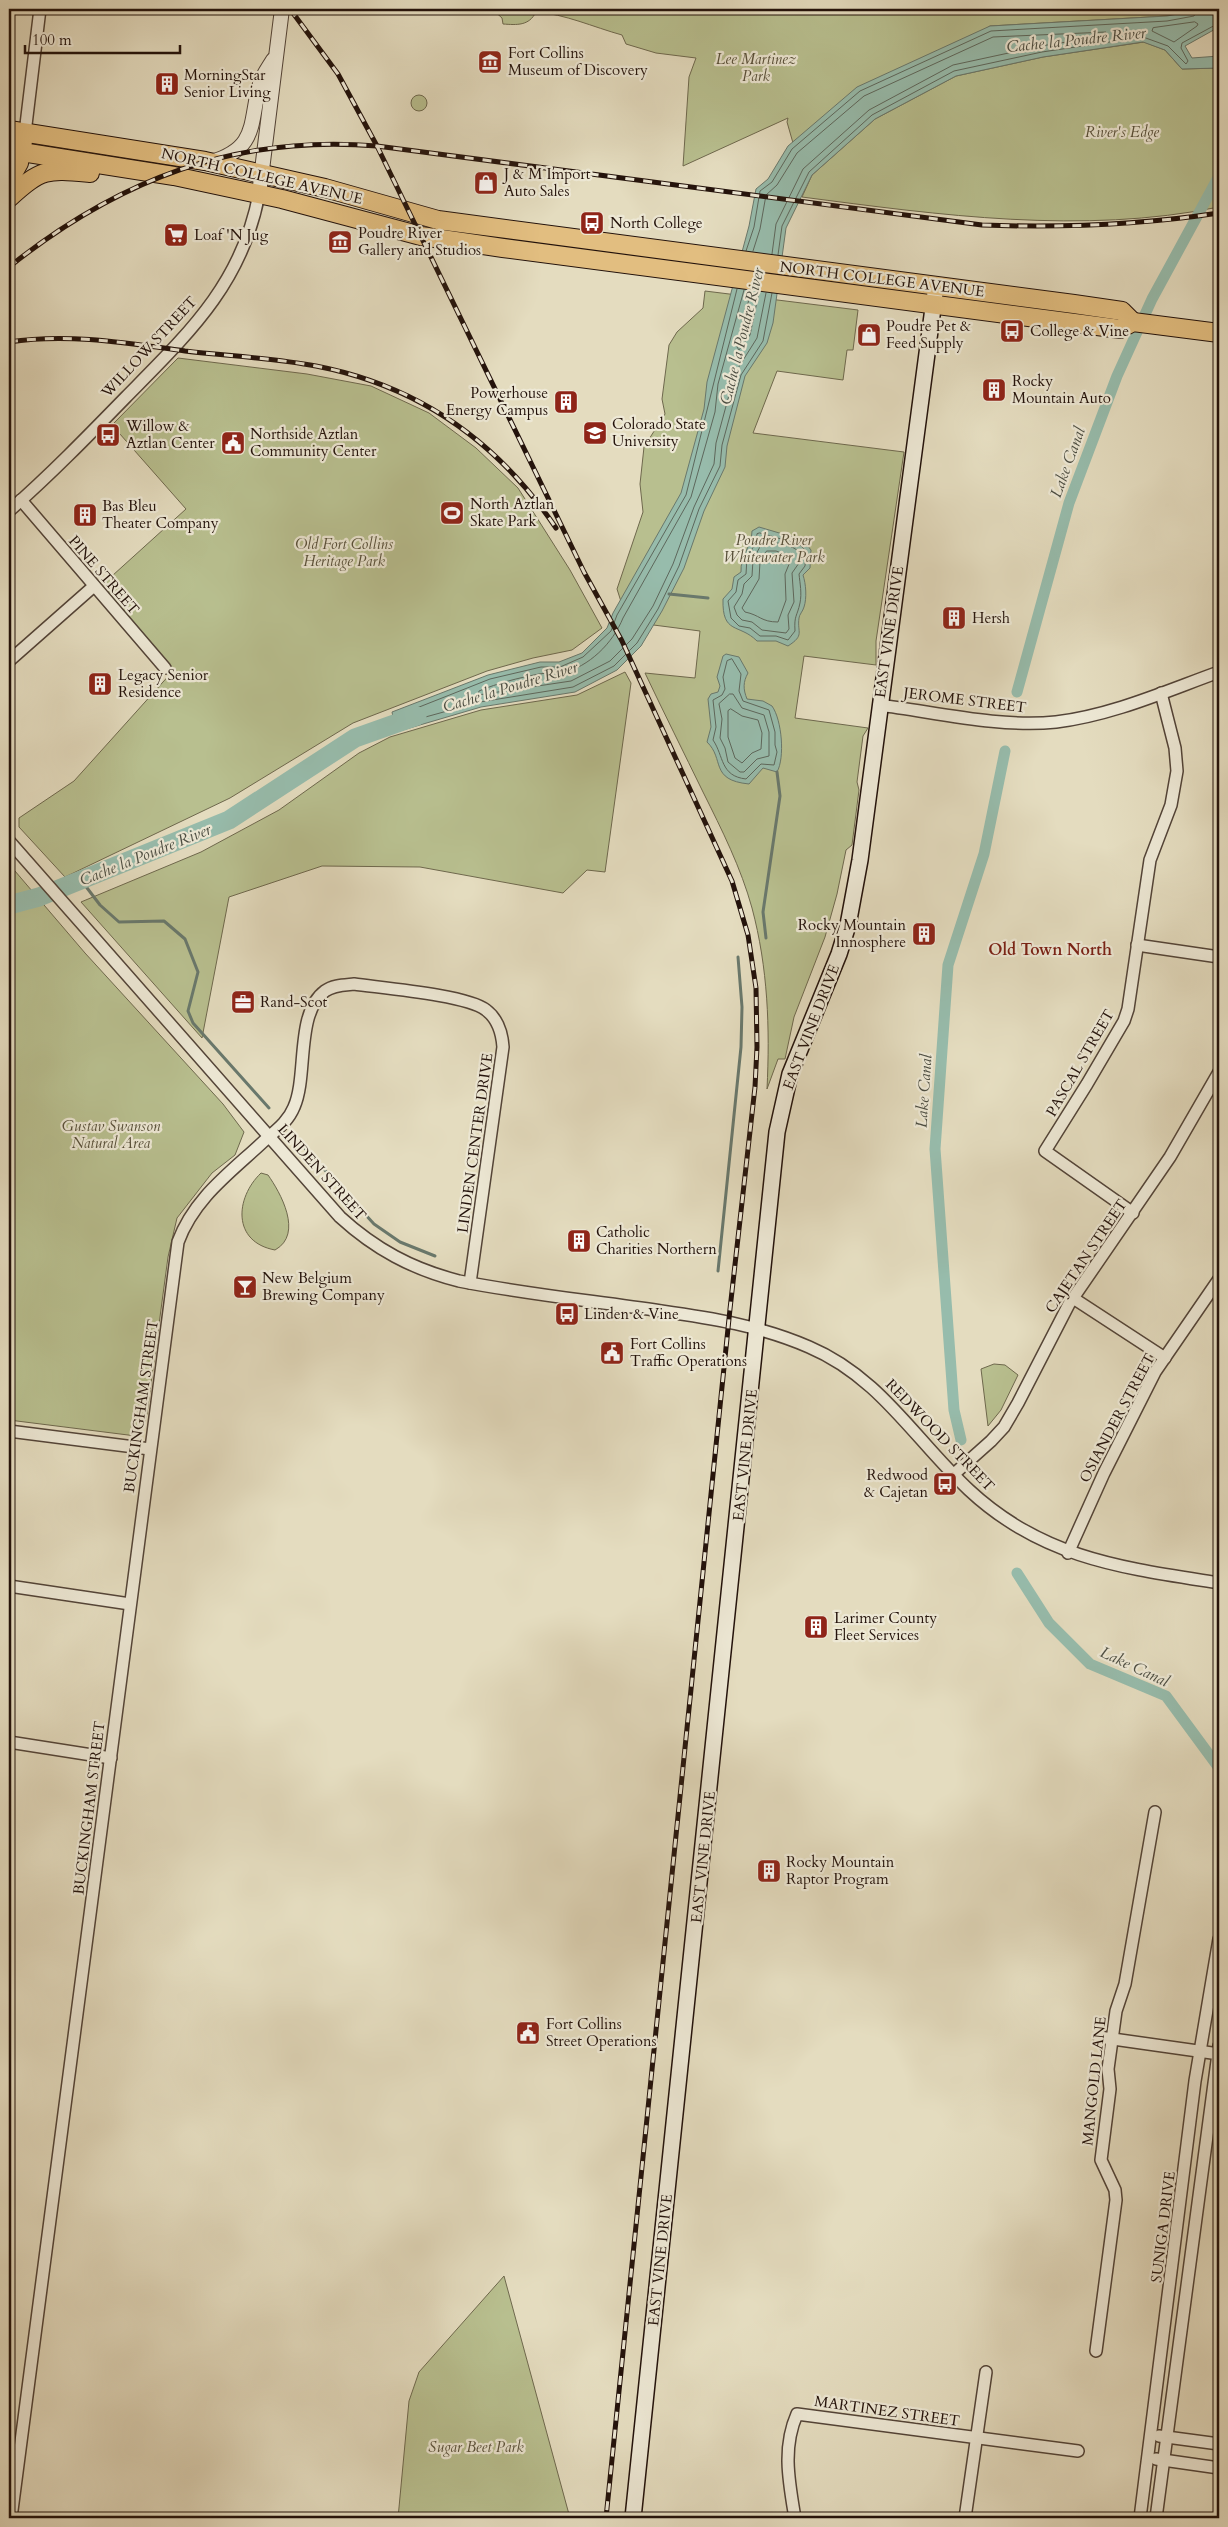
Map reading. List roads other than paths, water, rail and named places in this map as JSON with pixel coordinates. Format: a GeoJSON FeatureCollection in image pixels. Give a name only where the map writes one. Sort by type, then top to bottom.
{"type":"FeatureCollection","features":[{"type":"Feature","properties":{"kind":"highway"},"geometry":{"type":"LineString","coordinates":[[9,182],[17,170],[15,151],[17,131]]}},
{"type":"Feature","properties":{"kind":"highway","name":"NORTH COLLEGE AVENUE"},"geometry":{"type":"LineString","coordinates":[[17,131],[141,149],[212,162],[325,188],[438,220],[1122,311],[1133,322]]}},
{"type":"Feature","properties":{"kind":"highway","name":"NORTH COLLEGE AVENUE"},"geometry":{"type":"LineString","coordinates":[[15,151],[130,168],[259,194],[421,236],[1120,329],[1133,322],[1219,333]]}},
{"type":"Feature","properties":{"kind":"highway"},"geometry":{"type":"LineString","coordinates":[[9,198],[26,181],[46,171],[59,170],[96,174],[130,168]]}},
{"type":"Feature","properties":{"kind":"main road","name":"EAST VINE DRIVE"},"geometry":{"type":"LineString","coordinates":[[632,2518],[778,1132],[783,1098],[799,1050],[839,954],[848,925],[860,860],[936,285]]}},
{"type":"Feature","properties":{"kind":"street"},"geometry":{"type":"LineString","coordinates":[[17,131],[40,9]]}},
{"type":"Feature","properties":{"kind":"street","name":"WILLOW STREET"},"geometry":{"type":"LineString","coordinates":[[9,511],[104,421],[173,349],[226,283],[245,247],[259,194],[282,9]]}},
{"type":"Feature","properties":{"kind":"street"},"geometry":{"type":"LineString","coordinates":[[212,162],[233,154],[249,137],[253,125],[260,83],[277,52]]}},
{"type":"Feature","properties":{"kind":"street","name":"PINE STREET"},"geometry":{"type":"LineString","coordinates":[[21,500],[165,668]]}},
{"type":"Feature","properties":{"kind":"street"},"geometry":{"type":"LineString","coordinates":[[9,661],[94,586]]}},
{"type":"Feature","properties":{"kind":"street","name":"JEROME STREET"},"geometry":{"type":"LineString","coordinates":[[879,705],[1000,721],[1055,722],[1106,713],[1219,672]]}},
{"type":"Feature","properties":{"kind":"street","name":"PASCAL STREET"},"geometry":{"type":"LineString","coordinates":[[1132,1213],[1045,1151],[1124,1021],[1128,1008],[1150,860],[1170,805],[1177,771],[1162,693]]}},
{"type":"Feature","properties":{"kind":"street","name":"LINDEN STREET"},"geometry":{"type":"LineString","coordinates":[[9,841],[340,1217],[372,1244],[419,1270],[470,1283],[730,1321],[758,1329]]}},
{"type":"Feature","properties":{"kind":"street"},"geometry":{"type":"LineString","coordinates":[[1137,946],[1219,956]]}},
{"type":"Feature","properties":{"kind":"street","name":"LINDEN CENTER DRIVE"},"geometry":{"type":"LineString","coordinates":[[269,1136],[285,1122],[294,1109],[310,1012],[325,991],[336,986],[354,984],[467,1000],[488,1011],[498,1025],[504,1047],[470,1283]]}},
{"type":"Feature","properties":{"kind":"street","name":"CAJETAN STREET"},"geometry":{"type":"LineString","coordinates":[[954,1474],[991,1442],[1004,1427],[1073,1298],[1170,1157],[1219,1072]]}},
{"type":"Feature","properties":{"kind":"street","name":"BUCKINGHAM STREET"},"geometry":{"type":"LineString","coordinates":[[11,2518],[175,1258],[184,1226],[200,1200],[269,1136]]}},
{"type":"Feature","properties":{"kind":"street","name":"OSIANDER STREET"},"geometry":{"type":"LineString","coordinates":[[1068,1552],[1104,1473],[1155,1372],[1219,1279]]}},
{"type":"Feature","properties":{"kind":"street"},"geometry":{"type":"LineString","coordinates":[[1073,1298],[1165,1358]]}},
{"type":"Feature","properties":{"kind":"street","name":"REDWOOD STREET"},"geometry":{"type":"LineString","coordinates":[[758,1329],[810,1347],[851,1370],[902,1416],[969,1490],[1010,1523],[1037,1539],[1068,1552],[1110,1564],[1219,1583]]}},
{"type":"Feature","properties":{"kind":"street"},"geometry":{"type":"LineString","coordinates":[[9,1431],[150,1449]]}},
{"type":"Feature","properties":{"kind":"street"},"geometry":{"type":"LineString","coordinates":[[9,1586],[130,1604]]}},
{"type":"Feature","properties":{"kind":"street"},"geometry":{"type":"LineString","coordinates":[[9,1742],[111,1758]]}},
{"type":"Feature","properties":{"kind":"street","name":"MANGOLD LANE"},"geometry":{"type":"LineString","coordinates":[[1096,2351],[1116,2200],[1115,2190],[1101,2160],[1110,2090],[1108,2069],[1116,2011],[1125,1984],[1155,1812]]}},
{"type":"Feature","properties":{"kind":"street","name":"SUNIGA DRIVE"},"geometry":{"type":"LineString","coordinates":[[1140,2518],[1200,2052],[1219,1940]]}},
{"type":"Feature","properties":{"kind":"street"},"geometry":{"type":"LineString","coordinates":[[1099,2037],[1200,2052],[1219,2052]]}},
{"type":"Feature","properties":{"kind":"street","name":"SUNIGA DRIVE"},"geometry":{"type":"LineString","coordinates":[[1156,2518],[1219,2052]]}},
{"type":"Feature","properties":{"kind":"street"},"geometry":{"type":"LineString","coordinates":[[965,2518],[986,2372]]}},
{"type":"Feature","properties":{"kind":"street","name":"MARTINEZ STREET"},"geometry":{"type":"LineString","coordinates":[[795,2518],[787,2455],[790,2430],[797,2414],[1078,2451]]}},
{"type":"Feature","properties":{"kind":"street"},"geometry":{"type":"LineString","coordinates":[[1152,2435],[1219,2444]]}},
{"type":"Feature","properties":{"kind":"street"},"geometry":{"type":"LineString","coordinates":[[1149,2458],[1219,2468]]}},
{"type":"Feature","properties":{"kind":"water"},"geometry":{"type":"Polygon","coordinates":[[[1204,9],[1219,9],[1219,27],[1185,46],[1192,58],[1219,56],[1219,68],[1182,69],[1165,50],[1143,42],[1043,57],[956,76],[875,119],[812,175],[786,228],[773,323],[767,343],[745,376],[727,446],[725,467],[704,511],[684,568],[641,646],[617,670],[575,692],[481,707],[396,732],[392,712],[488,675],[540,662],[559,662],[582,653],[607,628],[613,613],[681,493],[704,409],[707,382],[749,226],[756,189],[768,179],[788,146],[857,87],[990,26],[1167,16],[1204,9]]]}},
{"type":"Feature","properties":{"kind":"water"},"geometry":{"type":"Polygon","coordinates":[[[759,527],[803,540],[811,550],[810,568],[803,575],[806,599],[799,617],[799,634],[797,639],[788,646],[776,641],[757,641],[733,627],[725,618],[723,610],[723,599],[732,589],[734,577],[741,572],[742,561],[752,531],[759,527]]]}},
{"type":"Feature","properties":{"kind":"water"},"geometry":{"type":"Polygon","coordinates":[[[726,654],[739,657],[748,673],[744,686],[747,699],[763,701],[772,706],[780,729],[782,749],[777,772],[763,768],[749,784],[736,782],[723,773],[716,755],[707,742],[711,727],[708,699],[711,694],[718,692],[720,686],[717,677],[723,656],[726,654]]]}},
{"type":"Feature","properties":{"kind":"waterway","name":"Lake Canal"},"geometry":{"type":"LineString","coordinates":[[1017,692],[1069,503],[1117,376],[1152,299],[1219,176]]}},
{"type":"Feature","properties":{"kind":"waterway"},"geometry":{"type":"LineString","coordinates":[[669,594],[708,598]]}},
{"type":"Feature","properties":{"kind":"waterway","name":"Cache la Poudre River"},"geometry":{"type":"LineString","coordinates":[[9,905],[39,897],[229,820],[355,738],[417,716]]}},
{"type":"Feature","properties":{"kind":"waterway","name":"Lake Canal"},"geometry":{"type":"LineString","coordinates":[[961,1440],[954,1410],[935,1149],[948,965],[984,854],[1005,751]]}},
{"type":"Feature","properties":{"kind":"waterway"},"geometry":{"type":"LineString","coordinates":[[766,938],[763,912],[780,796],[777,772]]}},
{"type":"Feature","properties":{"kind":"waterway"},"geometry":{"type":"LineString","coordinates":[[81,880],[100,905],[119,922],[164,921],[185,939],[198,972],[188,1011],[193,1023],[269,1108]]}},
{"type":"Feature","properties":{"kind":"waterway"},"geometry":{"type":"LineString","coordinates":[[718,1271],[741,1047],[742,1007],[738,957]]}},
{"type":"Feature","properties":{"kind":"waterway"},"geometry":{"type":"LineString","coordinates":[[292,1134],[374,1224],[400,1242],[435,1256]]}},
{"type":"Feature","properties":{"kind":"waterway","name":"Lake Canal"},"geometry":{"type":"LineString","coordinates":[[1017,1573],[1049,1623],[1090,1664],[1166,1696],[1219,1768]]}},
{"type":"Feature","properties":{"kind":"railway"},"geometry":{"type":"LineString","coordinates":[[290,9],[338,74],[377,146],[584,572],[622,641],[732,881],[748,935],[756,988],[757,1047],[755,1087],[730,1309],[606,2518]]}},
{"type":"Feature","properties":{"kind":"railway"},"geometry":{"type":"LineString","coordinates":[[9,267],[50,236],[93,210],[136,187],[181,169],[227,156],[275,148],[325,144],[377,146],[982,225],[1101,225],[1219,213]]}},
{"type":"Feature","properties":{"kind":"railway"},"geometry":{"type":"LineString","coordinates":[[9,342],[53,338],[97,340],[284,361],[354,375],[422,403],[453,422],[482,444],[509,469],[556,528]]}},
{"type":"Feature","properties":{"kind":"place","name":"Fort Collins Museum of Discovery"},"geometry":{"type":"Point","coordinates":[490,62]}},
{"type":"Feature","properties":{"kind":"place","name":"MorningStar Senior Living"},"geometry":{"type":"Point","coordinates":[167,84]}},
{"type":"Feature","properties":{"kind":"place","name":"J & M Import Auto Sales"},"geometry":{"type":"Point","coordinates":[486,183]}},
{"type":"Feature","properties":{"kind":"place","name":"North College"},"geometry":{"type":"Point","coordinates":[592,223]}},
{"type":"Feature","properties":{"kind":"place","name":"Loaf 'N Jug"},"geometry":{"type":"Point","coordinates":[176,235]}},
{"type":"Feature","properties":{"kind":"place","name":"Poudre River Gallery and Studios"},"geometry":{"type":"Point","coordinates":[340,242]}},
{"type":"Feature","properties":{"kind":"place","name":"College & Vine"},"geometry":{"type":"Point","coordinates":[1012,331]}},
{"type":"Feature","properties":{"kind":"place","name":"Poudre Pet & Feed Supply"},"geometry":{"type":"Point","coordinates":[869,335]}},
{"type":"Feature","properties":{"kind":"place","name":"Rocky Mountain Auto"},"geometry":{"type":"Point","coordinates":[994,390]}},
{"type":"Feature","properties":{"kind":"place","name":"Powerhouse Energy Campus"},"geometry":{"type":"Point","coordinates":[566,402]}},
{"type":"Feature","properties":{"kind":"place","name":"Colorado State University"},"geometry":{"type":"Point","coordinates":[595,433]}},
{"type":"Feature","properties":{"kind":"place","name":"Willow & Aztlan Center"},"geometry":{"type":"Point","coordinates":[108,435]}},
{"type":"Feature","properties":{"kind":"place","name":"Northside Aztlan Community Center"},"geometry":{"type":"Point","coordinates":[233,443]}},
{"type":"Feature","properties":{"kind":"place","name":"North Aztlan Skate Park"},"geometry":{"type":"Point","coordinates":[452,513]}},
{"type":"Feature","properties":{"kind":"place","name":"Bas Bleu Theater Company"},"geometry":{"type":"Point","coordinates":[85,515]}},
{"type":"Feature","properties":{"kind":"place","name":"Hersh"},"geometry":{"type":"Point","coordinates":[954,618]}},
{"type":"Feature","properties":{"kind":"place","name":"Legacy Senior Residence"},"geometry":{"type":"Point","coordinates":[100,684]}},
{"type":"Feature","properties":{"kind":"place","name":"Rocky Mountain Innosphere"},"geometry":{"type":"Point","coordinates":[924,934]}},
{"type":"Feature","properties":{"kind":"place","name":"Rand-Scot"},"geometry":{"type":"Point","coordinates":[243,1002]}},
{"type":"Feature","properties":{"kind":"place","name":"Catholic Charities Northern"},"geometry":{"type":"Point","coordinates":[579,1241]}},
{"type":"Feature","properties":{"kind":"place","name":"New Belgium Brewing Company"},"geometry":{"type":"Point","coordinates":[245,1287]}},
{"type":"Feature","properties":{"kind":"place","name":"Linden & Vine"},"geometry":{"type":"Point","coordinates":[567,1314]}},
{"type":"Feature","properties":{"kind":"place","name":"Fort Collins Traffic Operations"},"geometry":{"type":"Point","coordinates":[612,1353]}},
{"type":"Feature","properties":{"kind":"place","name":"Redwood & Cajetan"},"geometry":{"type":"Point","coordinates":[945,1484]}},
{"type":"Feature","properties":{"kind":"place","name":"Larimer County Fleet Services"},"geometry":{"type":"Point","coordinates":[816,1627]}},
{"type":"Feature","properties":{"kind":"place","name":"Rocky Mountain Raptor Program"},"geometry":{"type":"Point","coordinates":[769,1871]}},
{"type":"Feature","properties":{"kind":"place","name":"Fort Collins Street Operations"},"geometry":{"type":"Point","coordinates":[528,2033]}},
{"type":"Feature","properties":{"kind":"district","name":"Old Town North"},"geometry":{"type":"Point","coordinates":[1050,949]}},
{"type":"Feature","properties":{"kind":"park label","name":"Lee Martinez Park"},"geometry":{"type":"Point","coordinates":[756,68]}},
{"type":"Feature","properties":{"kind":"park label","name":"River's Edge"},"geometry":{"type":"Point","coordinates":[1122,132]}},
{"type":"Feature","properties":{"kind":"park label","name":"Poudre River Whitewater Park"},"geometry":{"type":"Point","coordinates":[774,548]}},
{"type":"Feature","properties":{"kind":"park label","name":"Old Fort Collins Heritage Park"},"geometry":{"type":"Point","coordinates":[344,552]}},
{"type":"Feature","properties":{"kind":"park label","name":"Gustav Swanson Natural Area"},"geometry":{"type":"Point","coordinates":[111,1134]}},
{"type":"Feature","properties":{"kind":"park label","name":"Sugar Beet Park"},"geometry":{"type":"Point","coordinates":[476,2447]}}]}
